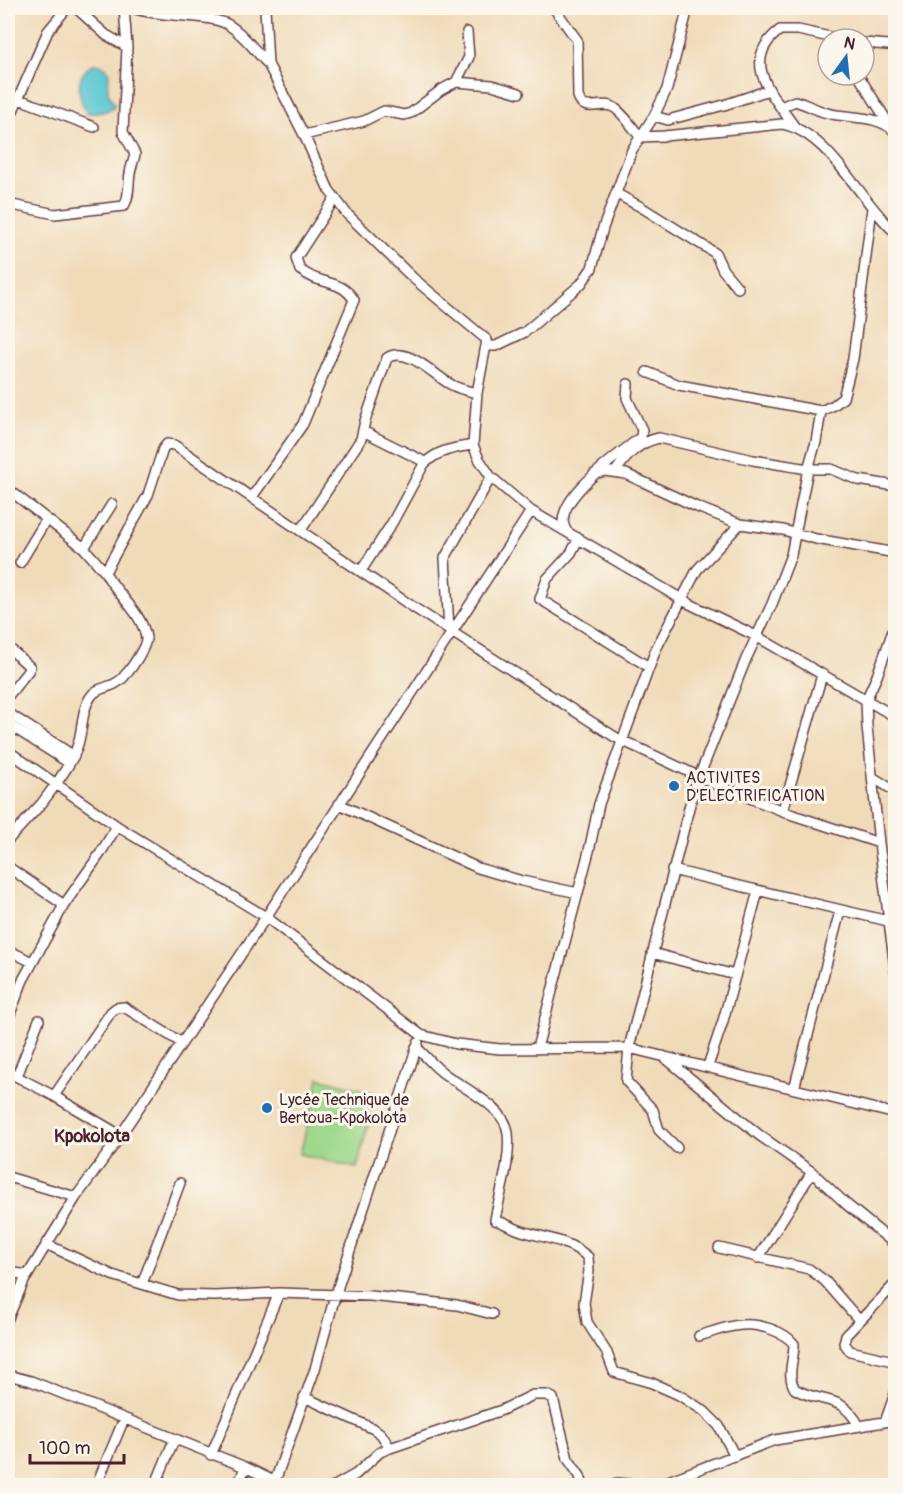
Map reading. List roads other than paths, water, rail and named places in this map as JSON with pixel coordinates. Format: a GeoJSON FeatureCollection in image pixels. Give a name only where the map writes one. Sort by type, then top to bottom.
{"type":"FeatureCollection","features":[{"type":"Feature","properties":{"kind":"street"},"geometry":{"type":"LineString","coordinates":[[8,122],[48,31],[68,8]]}},
{"type":"Feature","properties":{"kind":"street"},"geometry":{"type":"LineString","coordinates":[[76,8],[106,35],[128,47]]}},
{"type":"Feature","properties":{"kind":"street"},"geometry":{"type":"LineString","coordinates":[[8,204],[55,214],[120,207],[126,204],[130,187],[130,170],[135,154],[123,132],[128,47],[124,8]]}},
{"type":"Feature","properties":{"kind":"street"},"geometry":{"type":"LineString","coordinates":[[133,8],[207,19],[225,23],[237,31],[268,64],[304,135],[316,165],[347,214],[413,278],[487,340],[477,393],[473,445],[478,459],[491,477],[531,511],[681,598],[756,636],[896,717]]}},
{"type":"Feature","properties":{"kind":"street"},"geometry":{"type":"LineString","coordinates":[[265,8],[268,64]]}},
{"type":"Feature","properties":{"kind":"street"},"geometry":{"type":"LineString","coordinates":[[554,8],[577,40],[580,102],[592,107],[611,106],[640,137]]}},
{"type":"Feature","properties":{"kind":"street"},"geometry":{"type":"LineString","coordinates":[[486,346],[496,346],[525,332],[581,284],[592,268],[603,228],[632,150],[654,117],[667,89],[688,8]]}},
{"type":"Feature","properties":{"kind":"street"},"geometry":{"type":"LineString","coordinates":[[794,126],[762,77],[761,51],[766,41],[780,30],[798,30],[816,34]]}},
{"type":"Feature","properties":{"kind":"street"},"geometry":{"type":"LineString","coordinates":[[456,82],[469,57],[467,32]]}},
{"type":"Feature","properties":{"kind":"street"},"geometry":{"type":"LineString","coordinates":[[876,44],[888,45],[896,42]]}},
{"type":"Feature","properties":{"kind":"street"},"geometry":{"type":"LineString","coordinates":[[304,135],[364,121],[384,111],[404,115],[411,113],[441,90],[456,82],[492,85],[519,93]]}},
{"type":"Feature","properties":{"kind":"street"},"geometry":{"type":"LineString","coordinates":[[866,87],[893,130]]}},
{"type":"Feature","properties":{"kind":"street"},"geometry":{"type":"LineString","coordinates":[[654,117],[668,120],[769,90]]}},
{"type":"Feature","properties":{"kind":"street"},"geometry":{"type":"LineString","coordinates":[[19,99],[94,127]]}},
{"type":"Feature","properties":{"kind":"street"},"geometry":{"type":"LineString","coordinates":[[781,107],[795,101],[825,113],[869,119],[893,130]]}},
{"type":"Feature","properties":{"kind":"street"},"geometry":{"type":"LineString","coordinates":[[640,137],[782,124],[794,126],[812,137],[847,174],[879,218],[896,233]]}},
{"type":"Feature","properties":{"kind":"street"},"geometry":{"type":"LineString","coordinates":[[616,194],[715,253],[723,270],[738,288]]}},
{"type":"Feature","properties":{"kind":"street"},"geometry":{"type":"LineString","coordinates":[[252,497],[303,424],[354,300],[349,292],[337,284],[315,279],[300,270],[296,258],[335,198]]}},
{"type":"Feature","properties":{"kind":"street"},"geometry":{"type":"LineString","coordinates":[[647,372],[679,385],[820,411],[834,405],[843,398],[853,359],[872,208]]}},
{"type":"Feature","properties":{"kind":"street"},"geometry":{"type":"LineString","coordinates":[[301,530],[361,439],[387,358],[392,355],[421,363],[453,386],[477,393]]}},
{"type":"Feature","properties":{"kind":"street"},"geometry":{"type":"LineString","coordinates":[[566,530],[562,524],[564,510],[594,474],[641,437],[642,430],[627,398],[628,384]]}},
{"type":"Feature","properties":{"kind":"street"},"geometry":{"type":"LineString","coordinates":[[677,1148],[659,1130],[653,1110],[626,1081],[629,1048],[672,870],[698,776],[791,555],[808,469],[816,442],[820,411]]}},
{"type":"Feature","properties":{"kind":"street"},"geometry":{"type":"LineString","coordinates":[[363,431],[421,460],[424,464]]}},
{"type":"Feature","properties":{"kind":"street"},"geometry":{"type":"LineString","coordinates":[[616,471],[627,455],[647,440],[659,438],[753,460],[808,469],[831,470],[858,480],[896,486]]}},
{"type":"Feature","properties":{"kind":"street"},"geometry":{"type":"LineString","coordinates":[[105,572],[148,495],[163,449],[167,444],[174,446],[450,631],[622,740],[698,776],[783,810],[879,843]]}},
{"type":"Feature","properties":{"kind":"street"},"geometry":{"type":"LineString","coordinates":[[361,571],[392,523],[424,464],[431,457],[446,450],[473,445]]}},
{"type":"Feature","properties":{"kind":"street"},"geometry":{"type":"LineString","coordinates":[[594,474],[616,471],[740,524],[896,553]]}},
{"type":"Feature","properties":{"kind":"street"},"geometry":{"type":"LineString","coordinates":[[450,631],[445,558],[491,477]]}},
{"type":"Feature","properties":{"kind":"street"},"geometry":{"type":"LineString","coordinates":[[8,489],[84,548],[134,610],[146,639],[145,645],[128,672],[115,684],[97,690],[92,695],[71,760],[42,802],[8,840]]}},
{"type":"Feature","properties":{"kind":"street"},"geometry":{"type":"LineString","coordinates":[[84,548],[112,504]]}},
{"type":"Feature","properties":{"kind":"street"},"geometry":{"type":"LineString","coordinates":[[8,1318],[28,1275],[76,1197],[266,917],[450,631],[531,511]]}},
{"type":"Feature","properties":{"kind":"street"},"geometry":{"type":"LineString","coordinates":[[20,563],[46,520]]}},
{"type":"Feature","properties":{"kind":"street"},"geometry":{"type":"LineString","coordinates":[[537,1048],[599,804],[649,667],[681,598],[697,570],[740,524]]}},
{"type":"Feature","properties":{"kind":"street"},"geometry":{"type":"LineString","coordinates":[[579,538],[571,553],[547,579],[540,599],[649,667]]}},
{"type":"Feature","properties":{"kind":"street"},"geometry":{"type":"LineString","coordinates":[[896,622],[866,700],[879,843],[896,976]]}},
{"type":"Feature","properties":{"kind":"street"},"geometry":{"type":"LineString","coordinates":[[8,647],[30,667],[8,696]]}},
{"type":"Feature","properties":{"kind":"street"},"geometry":{"type":"LineString","coordinates":[[783,810],[822,675]]}},
{"type":"Feature","properties":{"kind":"street"},"geometry":{"type":"LineString","coordinates":[[8,713],[71,760]]}},
{"type":"Feature","properties":{"kind":"street"},"geometry":{"type":"LineString","coordinates":[[8,724],[71,760]]}},
{"type":"Feature","properties":{"kind":"street"},"geometry":{"type":"LineString","coordinates":[[8,752],[117,826],[266,917],[421,1035],[456,1044],[500,1049],[629,1048],[896,1114]]}},
{"type":"Feature","properties":{"kind":"street"},"geometry":{"type":"LineString","coordinates":[[874,778],[896,792]]}},
{"type":"Feature","properties":{"kind":"street"},"geometry":{"type":"LineString","coordinates":[[339,804],[478,868],[522,881],[578,893]]}},
{"type":"Feature","properties":{"kind":"street"},"geometry":{"type":"LineString","coordinates":[[8,1019],[32,962],[64,905],[117,826]]}},
{"type":"Feature","properties":{"kind":"street"},"geometry":{"type":"LineString","coordinates":[[8,867],[64,905]]}},
{"type":"Feature","properties":{"kind":"street"},"geometry":{"type":"LineString","coordinates":[[672,870],[888,921]]}},
{"type":"Feature","properties":{"kind":"street"},"geometry":{"type":"LineString","coordinates":[[708,1066],[758,891]]}},
{"type":"Feature","properties":{"kind":"street"},"geometry":{"type":"LineString","coordinates":[[794,1089],[840,911]]}},
{"type":"Feature","properties":{"kind":"street"},"geometry":{"type":"LineString","coordinates":[[8,951],[32,962]]}},
{"type":"Feature","properties":{"kind":"street"},"geometry":{"type":"LineString","coordinates":[[652,953],[735,975]]}},
{"type":"Feature","properties":{"kind":"street"},"geometry":{"type":"LineString","coordinates":[[54,1096],[116,1008],[124,1007],[182,1043]]}},
{"type":"Feature","properties":{"kind":"street"},"geometry":{"type":"LineString","coordinates":[[39,1020],[12,1074],[120,1135]]}},
{"type":"Feature","properties":{"kind":"street"},"geometry":{"type":"LineString","coordinates":[[275,1481],[315,1369],[335,1296],[421,1035]]}},
{"type":"Feature","properties":{"kind":"street"},"geometry":{"type":"LineString","coordinates":[[416,1047],[444,1074],[495,1110],[505,1122],[508,1132],[508,1154],[495,1220],[520,1231],[551,1238],[578,1248],[588,1257],[589,1271],[584,1303],[587,1322],[607,1353],[614,1372],[652,1383],[679,1395],[704,1411],[719,1426],[735,1456]]}},
{"type":"Feature","properties":{"kind":"street"},"geometry":{"type":"LineString","coordinates":[[661,1055],[759,1134],[812,1172],[846,1204],[896,1245]]}},
{"type":"Feature","properties":{"kind":"street"},"geometry":{"type":"LineString","coordinates":[[758,1258],[812,1172]]}},
{"type":"Feature","properties":{"kind":"street"},"geometry":{"type":"LineString","coordinates":[[8,1177],[76,1197]]}},
{"type":"Feature","properties":{"kind":"street"},"geometry":{"type":"LineString","coordinates":[[142,1284],[180,1183]]}},
{"type":"Feature","properties":{"kind":"street"},"geometry":{"type":"LineString","coordinates":[[46,1244],[112,1275],[178,1294],[215,1296],[279,1293],[370,1296],[457,1305],[492,1314]]}},
{"type":"Feature","properties":{"kind":"street"},"geometry":{"type":"LineString","coordinates":[[719,1248],[809,1269],[819,1275],[860,1320]]}},
{"type":"Feature","properties":{"kind":"street"},"geometry":{"type":"LineString","coordinates":[[8,1272],[28,1275]]}},
{"type":"Feature","properties":{"kind":"street"},"geometry":{"type":"LineString","coordinates":[[896,1283],[846,1335],[844,1343],[850,1351],[889,1360],[896,1365]]}},
{"type":"Feature","properties":{"kind":"street"},"geometry":{"type":"LineString","coordinates":[[211,1455],[279,1293]]}},
{"type":"Feature","properties":{"kind":"street"},"geometry":{"type":"LineString","coordinates":[[699,1336],[741,1325],[757,1326],[789,1337],[794,1344],[790,1371],[791,1384],[795,1389],[846,1407],[859,1426]]}},
{"type":"Feature","properties":{"kind":"street"},"geometry":{"type":"LineString","coordinates":[[8,1375],[245,1467],[284,1485]]}},
{"type":"Feature","properties":{"kind":"street"},"geometry":{"type":"LineString","coordinates":[[885,1422],[896,1391]]}},
{"type":"Feature","properties":{"kind":"street"},"geometry":{"type":"LineString","coordinates":[[335,1485],[361,1470],[388,1445],[502,1410],[533,1395],[546,1395],[553,1398],[568,1459],[580,1476],[583,1485]]}},
{"type":"Feature","properties":{"kind":"street"},"geometry":{"type":"LineString","coordinates":[[304,1397],[374,1429],[381,1434],[388,1445]]}},
{"type":"Feature","properties":{"kind":"street"},"geometry":{"type":"LineString","coordinates":[[96,1485],[124,1419]]}},
{"type":"Feature","properties":{"kind":"street"},"geometry":{"type":"LineString","coordinates":[[613,1485],[617,1483],[638,1485],[663,1483],[775,1440],[896,1420]]}},
{"type":"Feature","properties":{"kind":"street"},"geometry":{"type":"LineString","coordinates":[[155,1485],[174,1440]]}},
{"type":"Feature","properties":{"kind":"street"},"geometry":{"type":"LineString","coordinates":[[238,1485],[245,1467]]}},
{"type":"Feature","properties":{"kind":"water"},"geometry":{"type":"Polygon","coordinates":[[[94,64],[106,67],[108,70],[108,93],[115,105],[102,112],[87,113],[81,100],[79,86],[83,74],[94,64]]]}},
{"type":"Feature","properties":{"kind":"place","name":"ACTIVITES D'ELECTRIFICATION"},"geometry":{"type":"Point","coordinates":[674,786]}},
{"type":"Feature","properties":{"kind":"place","name":"Lycée Technique de Bertoua-Kpokolota"},"geometry":{"type":"Point","coordinates":[267,1108]}},
{"type":"Feature","properties":{"kind":"district","name":"Kpokolota"},"geometry":{"type":"Point","coordinates":[92,1136]}}]}
